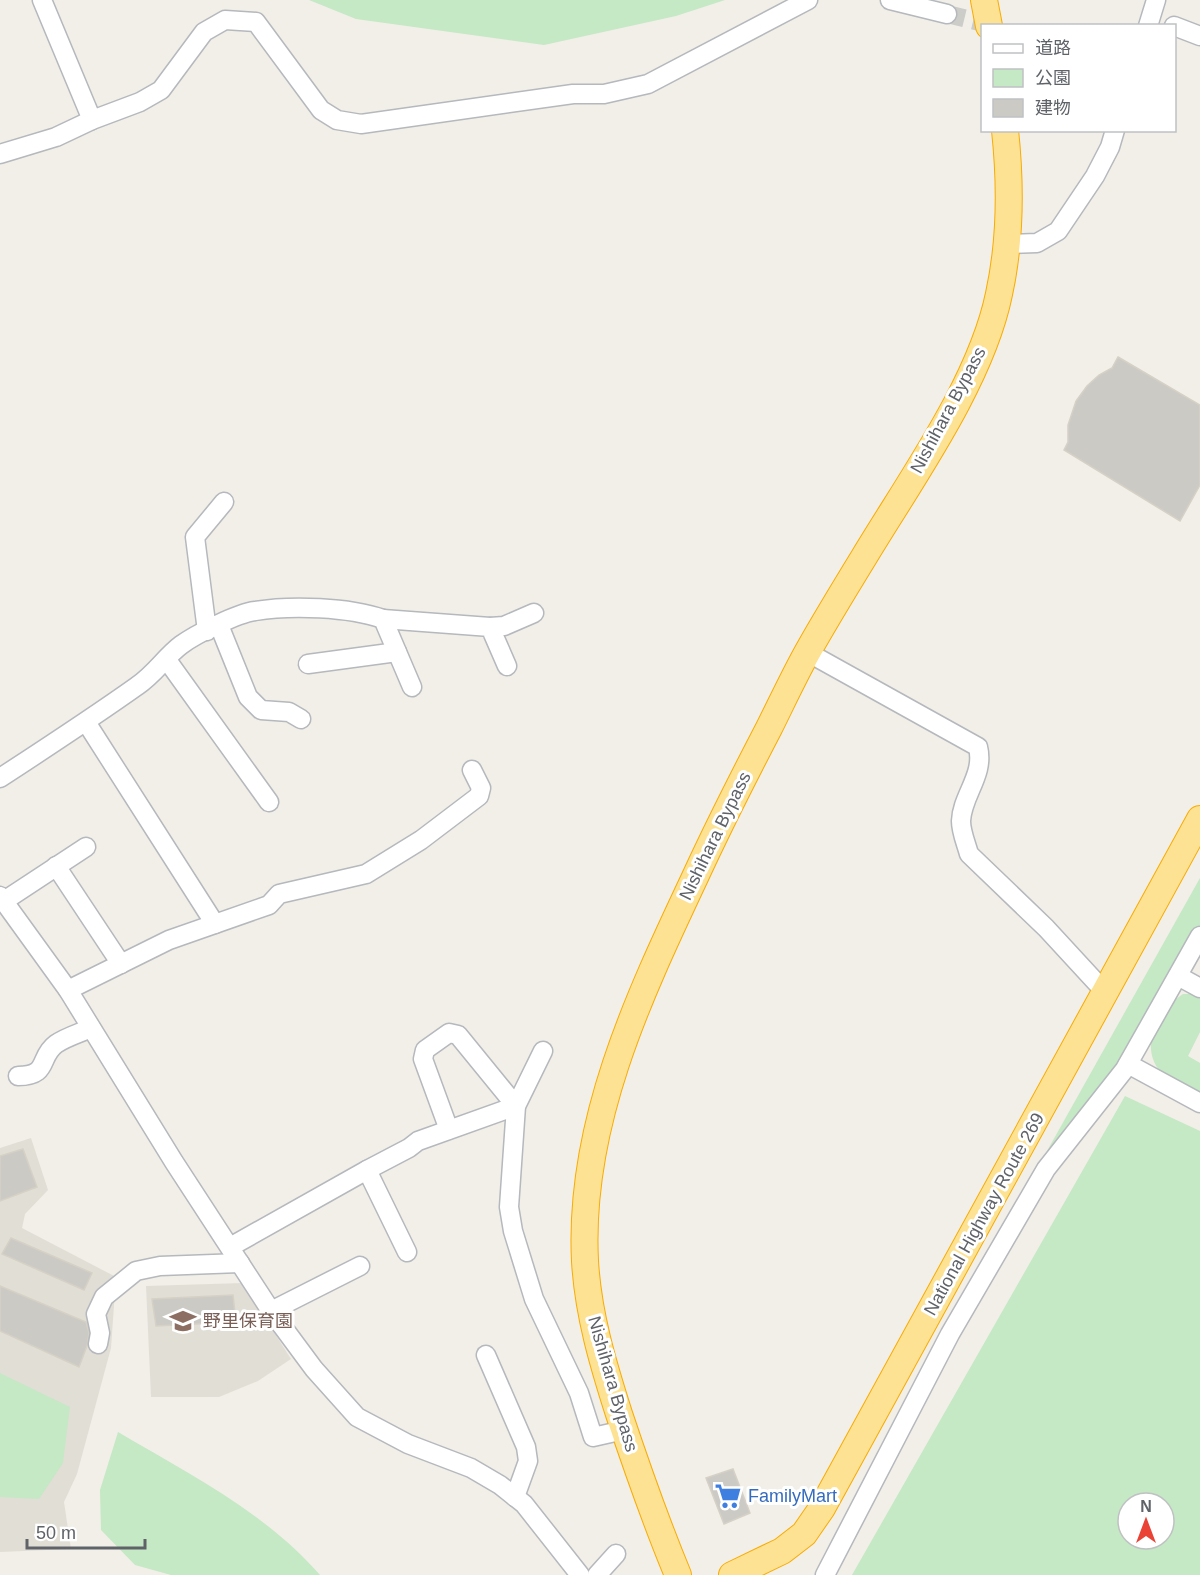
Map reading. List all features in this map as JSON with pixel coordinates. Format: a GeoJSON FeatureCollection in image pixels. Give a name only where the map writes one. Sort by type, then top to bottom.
{"type":"FeatureCollection","features":[{"type":"Feature","properties":{"kind":"highway"},"geometry":{"type":"LineString","coordinates":[[984,0],[989,24]]}},
{"type":"Feature","properties":{"kind":"highway","name":"Nishihara Bypass"},"geometry":{"type":"LineString","coordinates":[[678,1575],[624,1430],[602,1361],[589,1300],[585,1265],[586,1194],[592,1149],[602,1106],[620,1054],[680,910],[719,826],[807,652],[929,450],[965,386],[985,340],[999,296],[1007,244],[1010,190],[1005,132]]}},
{"type":"Feature","properties":{"kind":"highway","name":"National Highway Route 269"},"geometry":{"type":"LineString","coordinates":[[732,1575],[782,1551],[804,1533],[822,1508],[1200,819]]}},
{"type":"Feature","properties":{"kind":"street"},"geometry":{"type":"LineString","coordinates":[[42,0],[92,120]]}},
{"type":"Feature","properties":{"kind":"street"},"geometry":{"type":"LineString","coordinates":[[1,150],[56,137],[92,120],[140,102],[161,90],[204,32],[225,20],[256,22],[321,110],[337,120],[361,124],[573,94],[604,94],[648,84],[808,0]]}},
{"type":"Feature","properties":{"kind":"street"},"geometry":{"type":"LineString","coordinates":[[890,0],[947,14]]}},
{"type":"Feature","properties":{"kind":"street"},"geometry":{"type":"LineString","coordinates":[[1152,14],[1170,24]]}},
{"type":"Feature","properties":{"kind":"street"},"geometry":{"type":"LineString","coordinates":[[1176,27],[1200,36]]}},
{"type":"Feature","properties":{"kind":"street"},"geometry":{"type":"LineString","coordinates":[[1007,244],[1037,243],[1058,231],[1095,176],[1110,147],[1114,132]]}},
{"type":"Feature","properties":{"kind":"street"},"geometry":{"type":"LineString","coordinates":[[224,502],[195,537],[213,628],[248,697],[261,710],[289,712],[301,719]]}},
{"type":"Feature","properties":{"kind":"street"},"geometry":{"type":"LineString","coordinates":[[0,778],[152,676],[180,646],[213,628],[254,611],[319,607],[370,614],[383,619],[490,627],[504,626],[534,613]]}},
{"type":"Feature","properties":{"kind":"street"},"geometry":{"type":"LineString","coordinates":[[383,619],[412,687]]}},
{"type":"Feature","properties":{"kind":"street"},"geometry":{"type":"LineString","coordinates":[[490,627],[507,666]]}},
{"type":"Feature","properties":{"kind":"street"},"geometry":{"type":"LineString","coordinates":[[308,664],[397,652]]}},
{"type":"Feature","properties":{"kind":"street"},"geometry":{"type":"LineString","coordinates":[[807,652],[978,747],[979,765],[975,782],[963,809],[961,822],[969,854],[1046,928],[1105,992]]}},
{"type":"Feature","properties":{"kind":"street"},"geometry":{"type":"LineString","coordinates":[[167,660],[269,802]]}},
{"type":"Feature","properties":{"kind":"street"},"geometry":{"type":"LineString","coordinates":[[86,722],[215,924]]}},
{"type":"Feature","properties":{"kind":"street"},"geometry":{"type":"LineString","coordinates":[[68,990],[170,940],[269,905],[279,894],[366,874],[421,840],[479,796],[481,788],[472,770]]}},
{"type":"Feature","properties":{"kind":"street"},"geometry":{"type":"LineString","coordinates":[[86,847],[2,898],[68,990],[174,1162],[271,1311],[314,1369],[357,1417],[408,1444],[471,1468],[500,1485],[524,1504],[580,1575]]}},
{"type":"Feature","properties":{"kind":"street"},"geometry":{"type":"LineString","coordinates":[[56,867],[121,964]]}},
{"type":"Feature","properties":{"kind":"street"},"geometry":{"type":"LineString","coordinates":[[825,1575],[950,1334],[1046,1168],[1128,1064],[1200,936]]}},
{"type":"Feature","properties":{"kind":"street"},"geometry":{"type":"LineString","coordinates":[[1178,976],[1200,988]]}},
{"type":"Feature","properties":{"kind":"street"},"geometry":{"type":"LineString","coordinates":[[18,1076],[30,1076],[40,1070],[54,1045],[91,1028]]}},
{"type":"Feature","properties":{"kind":"street"},"geometry":{"type":"LineString","coordinates":[[449,1130],[423,1059],[425,1050],[449,1033],[458,1035],[516,1106]]}},
{"type":"Feature","properties":{"kind":"street"},"geometry":{"type":"LineString","coordinates":[[543,1051],[516,1106],[509,1207],[513,1231],[534,1299],[579,1393],[593,1437],[624,1430]]}},
{"type":"Feature","properties":{"kind":"street"},"geometry":{"type":"LineString","coordinates":[[1128,1064],[1200,1102]]}},
{"type":"Feature","properties":{"kind":"street"},"geometry":{"type":"LineString","coordinates":[[230,1247],[418,1141],[516,1106]]}},
{"type":"Feature","properties":{"kind":"street"},"geometry":{"type":"LineString","coordinates":[[367,1170],[407,1252]]}},
{"type":"Feature","properties":{"kind":"street"},"geometry":{"type":"LineString","coordinates":[[98,1344],[100,1333],[96,1314],[104,1297],[136,1271],[160,1266],[240,1263]]}},
{"type":"Feature","properties":{"kind":"street"},"geometry":{"type":"LineString","coordinates":[[271,1311],[360,1266]]}},
{"type":"Feature","properties":{"kind":"street"},"geometry":{"type":"LineString","coordinates":[[486,1354],[526,1447],[528,1461],[515,1497]]}},
{"type":"Feature","properties":{"kind":"street"},"geometry":{"type":"LineString","coordinates":[[597,1575],[616,1554]]}},
{"type":"Feature","properties":{"kind":"shaded area"},"geometry":{"type":"Polygon","coordinates":[[[31,1138],[48,1190],[25,1214],[22,1228],[116,1277],[111,1348],[77,1474],[64,1502],[71,1549],[0,1552],[0,1148],[31,1138]]]}},
{"type":"Feature","properties":{"kind":"shaded area"},"geometry":{"type":"Polygon","coordinates":[[[243,1283],[291,1359],[258,1381],[219,1397],[151,1397],[146,1286],[243,1283]]]}},
{"type":"Feature","properties":{"kind":"green space"},"geometry":{"type":"Polygon","coordinates":[[[309,0],[725,0],[676,16],[544,45],[356,19],[309,0]]]}},
{"type":"Feature","properties":{"kind":"green space"},"geometry":{"type":"Polygon","coordinates":[[[1200,878],[1200,925],[1118,1073],[1047,1164],[1042,1160],[1200,878]]]}},
{"type":"Feature","properties":{"kind":"green space"},"geometry":{"type":"Polygon","coordinates":[[[1183,994],[1194,994],[1200,997],[1200,1032],[1188,1056],[1200,1063],[1200,1095],[1163,1074],[1154,1061],[1151,1050],[1155,1028],[1160,1018],[1183,994]]]}},
{"type":"Feature","properties":{"kind":"green space"},"geometry":{"type":"Polygon","coordinates":[[[1125,1096],[1200,1131],[1200,1575],[852,1575],[1125,1096]]]}},
{"type":"Feature","properties":{"kind":"green space"},"geometry":{"type":"Polygon","coordinates":[[[0,1373],[70,1407],[63,1463],[39,1499],[0,1497],[0,1373]]]}},
{"type":"Feature","properties":{"kind":"green space"},"geometry":{"type":"Polygon","coordinates":[[[118,1432],[199,1479],[251,1513],[298,1552],[320,1575],[171,1575],[135,1565],[101,1530],[100,1490],[118,1432]]]}},
{"type":"Feature","properties":{"kind":"building"},"geometry":{"type":"Polygon","coordinates":[[[1118,357],[1200,405],[1200,485],[1180,521],[1064,450],[1068,442],[1068,425],[1076,401],[1099,375],[1112,368],[1118,357]]]}},
{"type":"Feature","properties":{"kind":"building"},"geometry":{"type":"Polygon","coordinates":[[[23,1149],[37,1187],[0,1201],[0,1156],[23,1149]]]}},
{"type":"Feature","properties":{"kind":"building"},"geometry":{"type":"Polygon","coordinates":[[[11,1238],[92,1273],[84,1290],[2,1254],[11,1238]]]}},
{"type":"Feature","properties":{"kind":"building"},"geometry":{"type":"Polygon","coordinates":[[[0,1286],[86,1322],[89,1333],[87,1346],[79,1367],[0,1331],[0,1286]]]}},
{"type":"Feature","properties":{"kind":"building"},"geometry":{"type":"Polygon","coordinates":[[[233,1295],[236,1322],[156,1326],[152,1299],[233,1295]]]}},
{"type":"Feature","properties":{"kind":"building","name":"FamilyMart"},"geometry":{"type":"Polygon","coordinates":[[[733,1469],[750,1513],[724,1524],[706,1478],[733,1469]]]}},
{"type":"Feature","properties":{"kind":"tunnel"},"geometry":{"type":"LineString","coordinates":[[947,14],[988,24]]}},
{"type":"Feature","properties":{"kind":"place","name":"野里保育園"},"geometry":{"type":"Point","coordinates":[183,1321]}},
{"type":"Feature","properties":{"kind":"place","name":"FamilyMart"},"geometry":{"type":"Point","coordinates":[728,1496]}}]}
